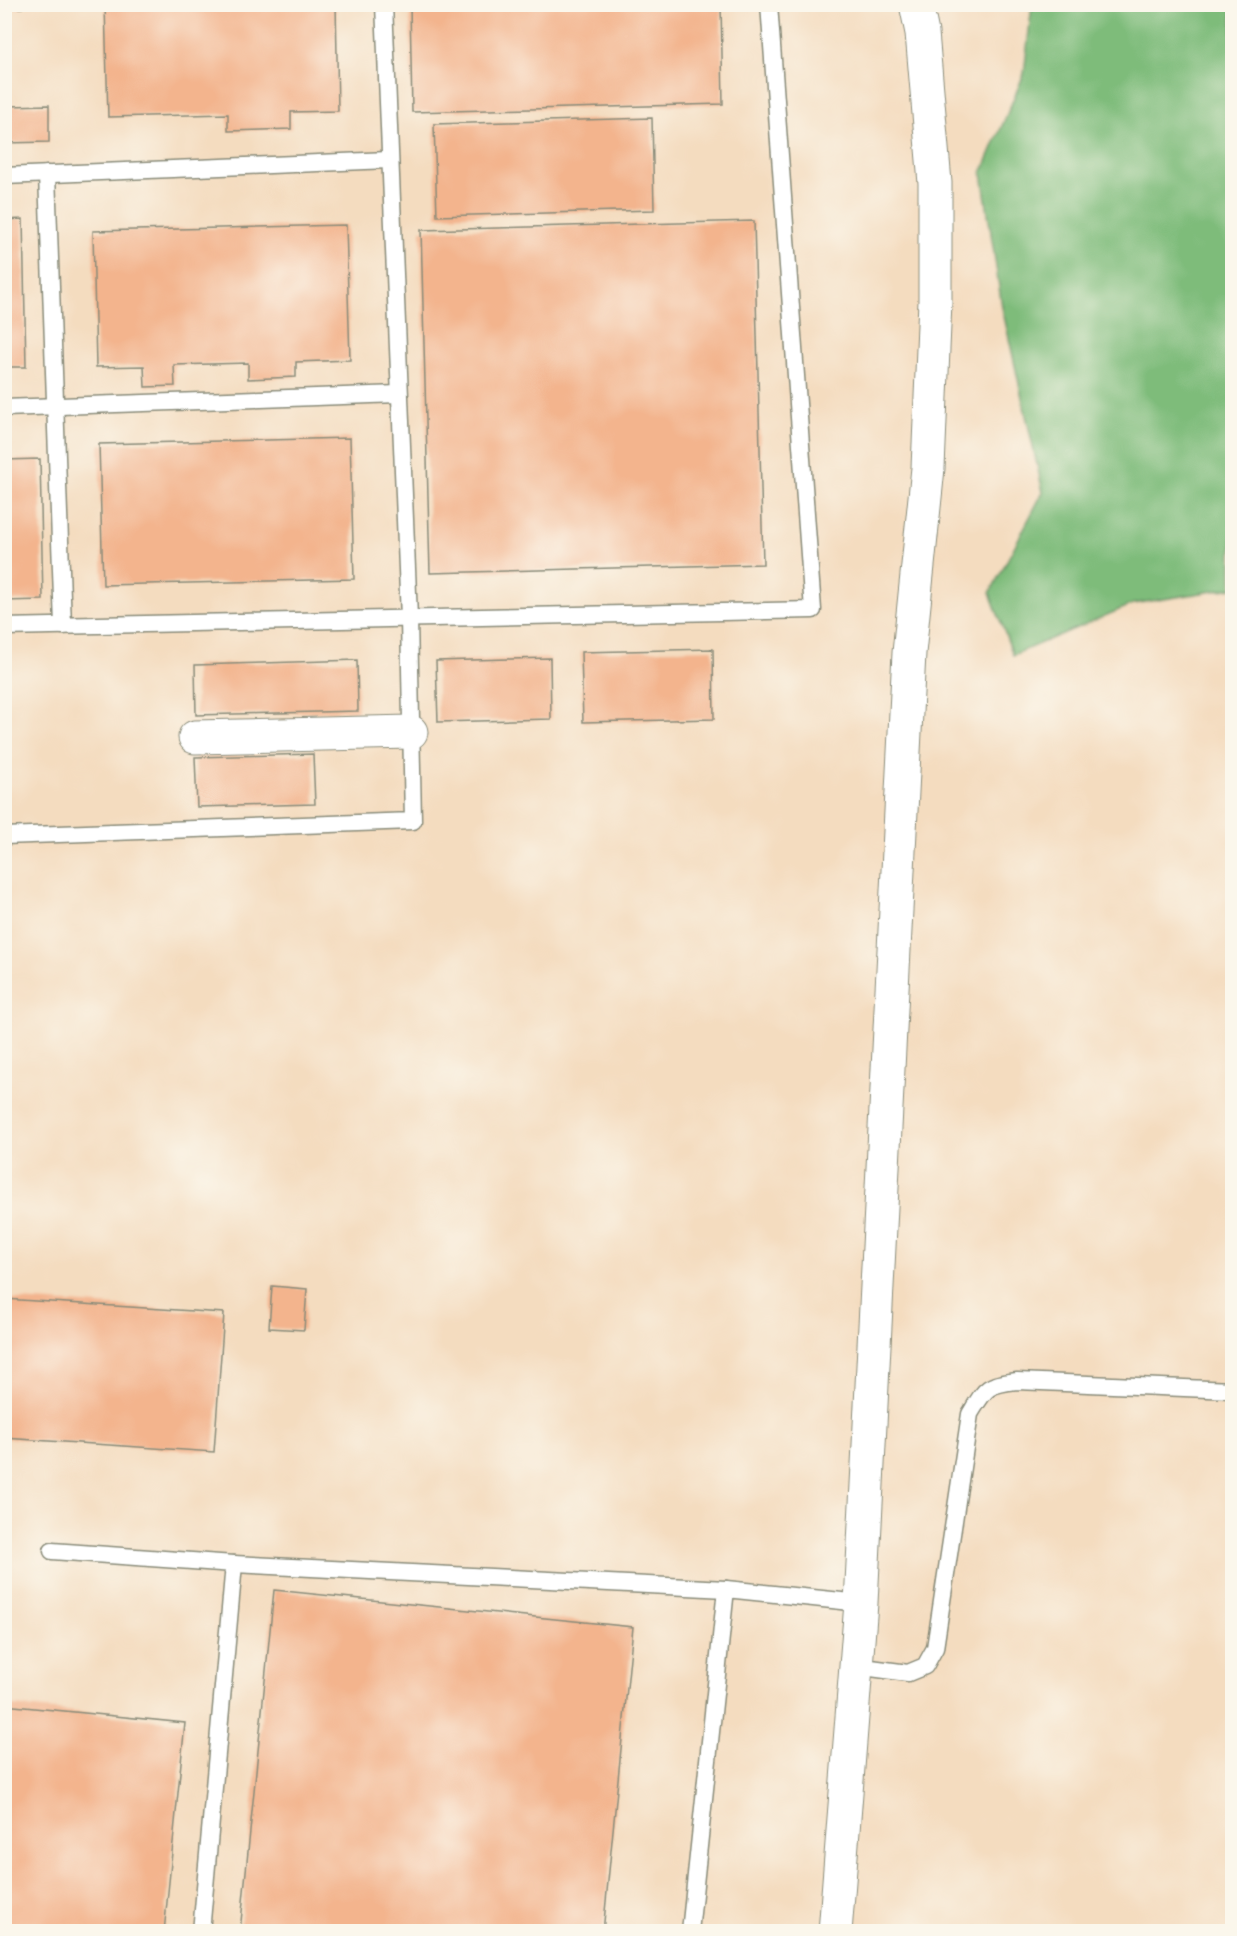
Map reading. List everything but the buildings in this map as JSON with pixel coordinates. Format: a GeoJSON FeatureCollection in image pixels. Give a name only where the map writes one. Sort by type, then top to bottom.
{"type":"FeatureCollection","features":[{"type":"Feature","properties":{"kind":"street"},"geometry":{"type":"LineString","coordinates":[[835,1932],[861,1603],[909,653],[928,468],[935,301],[935,183],[922,33],[916,4]]}},
{"type":"Feature","properties":{"kind":"street"},"geometry":{"type":"LineString","coordinates":[[195,737],[411,732]]}},
{"type":"Feature","properties":{"kind":"lane"},"geometry":{"type":"LineString","coordinates":[[4,836],[413,822],[409,618],[384,4]]}},
{"type":"Feature","properties":{"kind":"lane"},"geometry":{"type":"LineString","coordinates":[[4,627],[813,610],[770,4]]}},
{"type":"Feature","properties":{"kind":"lane"},"geometry":{"type":"LineString","coordinates":[[4,176],[389,160]]}},
{"type":"Feature","properties":{"kind":"lane"},"geometry":{"type":"LineString","coordinates":[[47,174],[63,626]]}},
{"type":"Feature","properties":{"kind":"lane"},"geometry":{"type":"LineString","coordinates":[[4,408],[399,394]]}},
{"type":"Feature","properties":{"kind":"lane"},"geometry":{"type":"LineString","coordinates":[[856,1666],[908,1673],[925,1666],[935,1648],[970,1414],[984,1391],[1000,1382],[1017,1381],[1233,1390]]}},
{"type":"Feature","properties":{"kind":"lane"},"geometry":{"type":"LineString","coordinates":[[52,1551],[234,1564],[726,1589],[861,1603]]}},
{"type":"Feature","properties":{"kind":"lane"},"geometry":{"type":"LineString","coordinates":[[201,1932],[234,1564]]}},
{"type":"Feature","properties":{"kind":"lane"},"geometry":{"type":"LineString","coordinates":[[690,1932],[726,1589]]}},
{"type":"Feature","properties":{"kind":"green space"},"geometry":{"type":"Polygon","coordinates":[[[1032,5],[1232,5],[1232,588],[1133,604],[1013,655],[990,593],[1043,492],[1002,307],[982,173],[1024,74],[1032,5]]]}}]}
